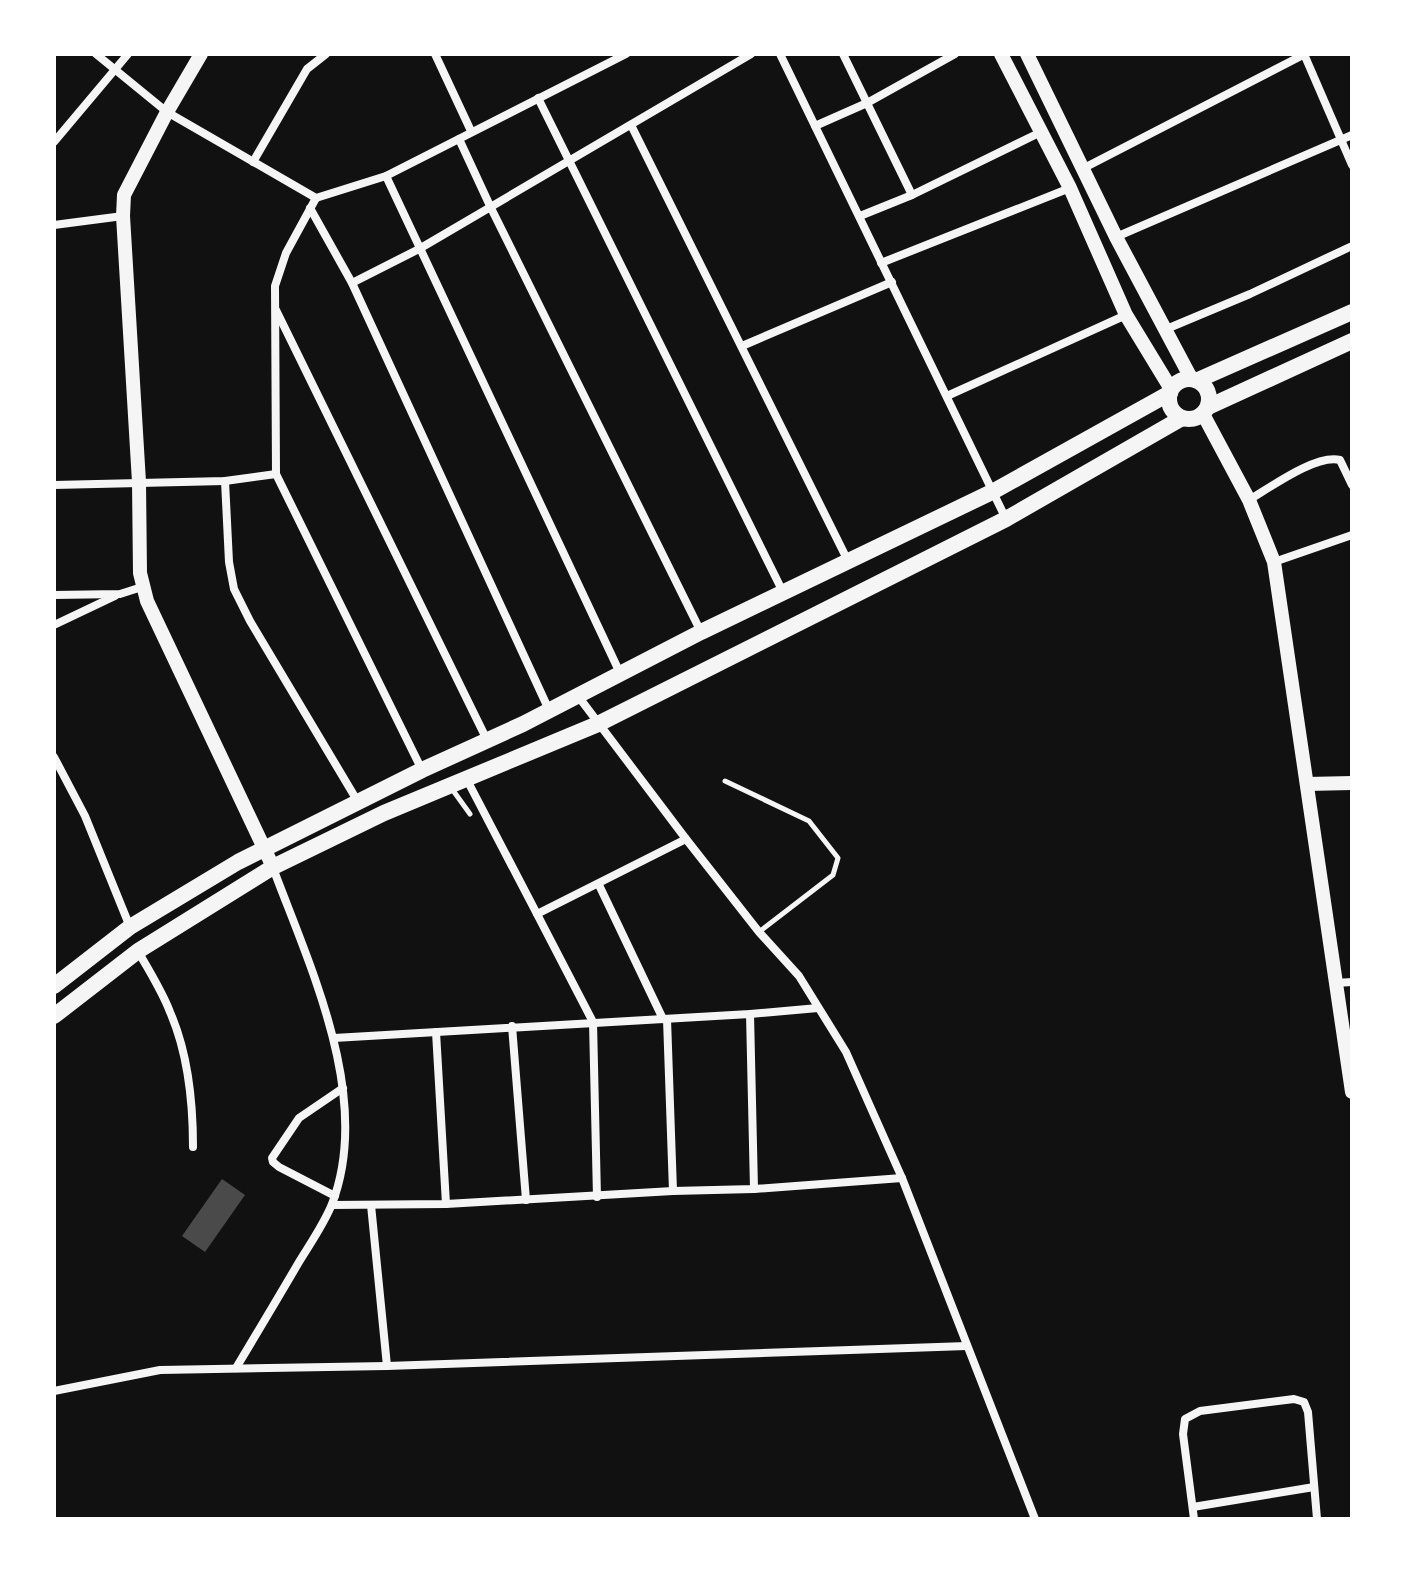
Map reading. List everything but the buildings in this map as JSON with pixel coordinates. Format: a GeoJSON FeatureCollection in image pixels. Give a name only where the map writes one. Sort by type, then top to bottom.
{"type":"FeatureCollection","features":[{"type":"Feature","properties":{"kind":"main road"},"geometry":{"type":"LineString","coordinates":[[54,986],[130,927],[264,849],[701,632],[994,491],[1170,391],[1179,381],[1194,379],[1352,312]]}},
{"type":"Feature","properties":{"kind":"main road"},"geometry":{"type":"LineString","coordinates":[[54,1016],[138,951],[273,867],[384,813],[598,724],[1006,519],[1182,418],[1193,419],[1352,341]]}},
{"type":"Feature","properties":{"kind":"main road"},"geometry":{"type":"LineString","coordinates":[[1194,379],[1209,392],[1206,410]]}},
{"type":"Feature","properties":{"kind":"main road"},"geometry":{"type":"LineString","coordinates":[[1170,391],[1170,405],[1182,418]]}},
{"type":"Feature","properties":{"kind":"street"},"geometry":{"type":"LineString","coordinates":[[96,54],[167,112],[316,198]]}},
{"type":"Feature","properties":{"kind":"street"},"geometry":{"type":"LineString","coordinates":[[54,142],[128,54]]}},
{"type":"Feature","properties":{"kind":"street"},"geometry":{"type":"LineString","coordinates":[[201,54],[124,195],[142,587],[273,867],[334,1038],[343,1088],[344,1125],[341,1173],[333,1201],[236,1368]]}},
{"type":"Feature","properties":{"kind":"street"},"geometry":{"type":"LineString","coordinates":[[253,162],[307,69],[326,54]]}},
{"type":"Feature","properties":{"kind":"street"},"geometry":{"type":"LineString","coordinates":[[435,54],[471,131]]}},
{"type":"Feature","properties":{"kind":"street"},"geometry":{"type":"LineString","coordinates":[[422,770],[276,474],[275,286],[286,253],[316,198],[386,176],[612,58],[626,54]]}},
{"type":"Feature","properties":{"kind":"street"},"geometry":{"type":"LineString","coordinates":[[352,283],[491,208],[751,54]]}},
{"type":"Feature","properties":{"kind":"street"},"geometry":{"type":"LineString","coordinates":[[780,54],[1006,519]]}},
{"type":"Feature","properties":{"kind":"street"},"geometry":{"type":"LineString","coordinates":[[843,54],[912,195]]}},
{"type":"Feature","properties":{"kind":"street"},"geometry":{"type":"LineString","coordinates":[[815,126],[867,103],[955,54]]}},
{"type":"Feature","properties":{"kind":"street"},"geometry":{"type":"LineString","coordinates":[[1001,54],[1070,188],[1126,315],[1170,391]]}},
{"type":"Feature","properties":{"kind":"street"},"geometry":{"type":"LineString","coordinates":[[1027,54],[1116,237],[1164,330],[1194,379]]}},
{"type":"Feature","properties":{"kind":"street"},"geometry":{"type":"LineString","coordinates":[[1084,168],[1305,54],[1352,165]]}},
{"type":"Feature","properties":{"kind":"street"},"geometry":{"type":"LineString","coordinates":[[538,98],[783,592]]}},
{"type":"Feature","properties":{"kind":"street"},"geometry":{"type":"LineString","coordinates":[[631,125],[849,562]]}},
{"type":"Feature","properties":{"kind":"street"},"geometry":{"type":"LineString","coordinates":[[860,216],[912,195],[1041,132]]}},
{"type":"Feature","properties":{"kind":"street"},"geometry":{"type":"LineString","coordinates":[[1116,237],[1352,135]]}},
{"type":"Feature","properties":{"kind":"street"},"geometry":{"type":"LineString","coordinates":[[459,139],[701,632]]}},
{"type":"Feature","properties":{"kind":"street"},"geometry":{"type":"LineString","coordinates":[[386,176],[620,673]]}},
{"type":"Feature","properties":{"kind":"street"},"geometry":{"type":"LineString","coordinates":[[881,263],[1070,188]]}},
{"type":"Feature","properties":{"kind":"street"},"geometry":{"type":"LineString","coordinates":[[310,208],[352,283],[549,710]]}},
{"type":"Feature","properties":{"kind":"street"},"geometry":{"type":"LineString","coordinates":[[54,225],[123,216]]}},
{"type":"Feature","properties":{"kind":"street"},"geometry":{"type":"LineString","coordinates":[[1164,330],[1352,246]]}},
{"type":"Feature","properties":{"kind":"street"},"geometry":{"type":"LineString","coordinates":[[742,346],[892,282]]}},
{"type":"Feature","properties":{"kind":"street"},"geometry":{"type":"LineString","coordinates":[[273,304],[487,740]]}},
{"type":"Feature","properties":{"kind":"street"},"geometry":{"type":"LineString","coordinates":[[947,396],[1126,315]]}},
{"type":"Feature","properties":{"kind":"street"},"geometry":{"type":"LineString","coordinates":[[1206,410],[1249,500],[1274,562],[1351,1085]]}},
{"type":"Feature","properties":{"kind":"street"},"geometry":{"type":"LineString","coordinates":[[1249,500],[1318,462],[1332,458],[1340,460],[1352,485]]}},
{"type":"Feature","properties":{"kind":"street"},"geometry":{"type":"LineString","coordinates":[[54,485],[225,481],[276,474]]}},
{"type":"Feature","properties":{"kind":"street"},"geometry":{"type":"LineString","coordinates":[[225,481],[229,562],[234,589],[359,802]]}},
{"type":"Feature","properties":{"kind":"street"},"geometry":{"type":"LineString","coordinates":[[1274,562],[1352,535]]}},
{"type":"Feature","properties":{"kind":"street"},"geometry":{"type":"LineString","coordinates":[[54,625],[142,587]]}},
{"type":"Feature","properties":{"kind":"street"},"geometry":{"type":"LineString","coordinates":[[54,595],[120,594]]}},
{"type":"Feature","properties":{"kind":"street"},"geometry":{"type":"LineString","coordinates":[[578,695],[759,932],[799,976],[846,1052],[902,1178],[1035,1519]]}},
{"type":"Feature","properties":{"kind":"street"},"geometry":{"type":"LineString","coordinates":[[54,757],[85,816],[130,927]]}},
{"type":"Feature","properties":{"kind":"street"},"geometry":{"type":"LineString","coordinates":[[466,777],[593,1022],[597,1197]]}},
{"type":"Feature","properties":{"kind":"street"},"geometry":{"type":"LineString","coordinates":[[1307,784],[1352,783]]}},
{"type":"Feature","properties":{"kind":"street"},"geometry":{"type":"LineString","coordinates":[[537,914],[686,839]]}},
{"type":"Feature","properties":{"kind":"street"},"geometry":{"type":"LineString","coordinates":[[599,885],[665,1019],[673,1191]]}},
{"type":"Feature","properties":{"kind":"street"},"geometry":{"type":"LineString","coordinates":[[138,951],[170,1010],[178,1032],[186,1066],[193,1147]]}},
{"type":"Feature","properties":{"kind":"street"},"geometry":{"type":"LineString","coordinates":[[1336,983],[1352,982]]}},
{"type":"Feature","properties":{"kind":"street"},"geometry":{"type":"LineString","coordinates":[[334,1038],[818,1008]]}},
{"type":"Feature","properties":{"kind":"street"},"geometry":{"type":"LineString","coordinates":[[750,1014],[754,1189]]}},
{"type":"Feature","properties":{"kind":"street"},"geometry":{"type":"LineString","coordinates":[[512,1026],[526,1200]]}},
{"type":"Feature","properties":{"kind":"street"},"geometry":{"type":"LineString","coordinates":[[436,1032],[446,1204]]}},
{"type":"Feature","properties":{"kind":"street"},"geometry":{"type":"LineString","coordinates":[[343,1088],[299,1118],[272,1158],[279,1167],[333,1201],[371,1205],[446,1204],[754,1189],[902,1178]]}},
{"type":"Feature","properties":{"kind":"street"},"geometry":{"type":"LineString","coordinates":[[371,1205],[387,1366]]}},
{"type":"Feature","properties":{"kind":"street"},"geometry":{"type":"LineString","coordinates":[[54,1391],[160,1370],[387,1366],[967,1346]]}},
{"type":"Feature","properties":{"kind":"street"},"geometry":{"type":"LineString","coordinates":[[1194,1519],[1183,1434],[1185,1419],[1200,1411],[1294,1399],[1304,1402],[1308,1412],[1317,1519]]}},
{"type":"Feature","properties":{"kind":"street"},"geometry":{"type":"LineString","coordinates":[[1193,1507],[1314,1487]]}},
{"type":"Feature","properties":{"kind":"lane"},"geometry":{"type":"LineString","coordinates":[[725,781],[809,821],[838,858],[833,875],[759,932]]}},
{"type":"Feature","properties":{"kind":"lane"},"geometry":{"type":"LineString","coordinates":[[449,785],[470,814]]}}]}
